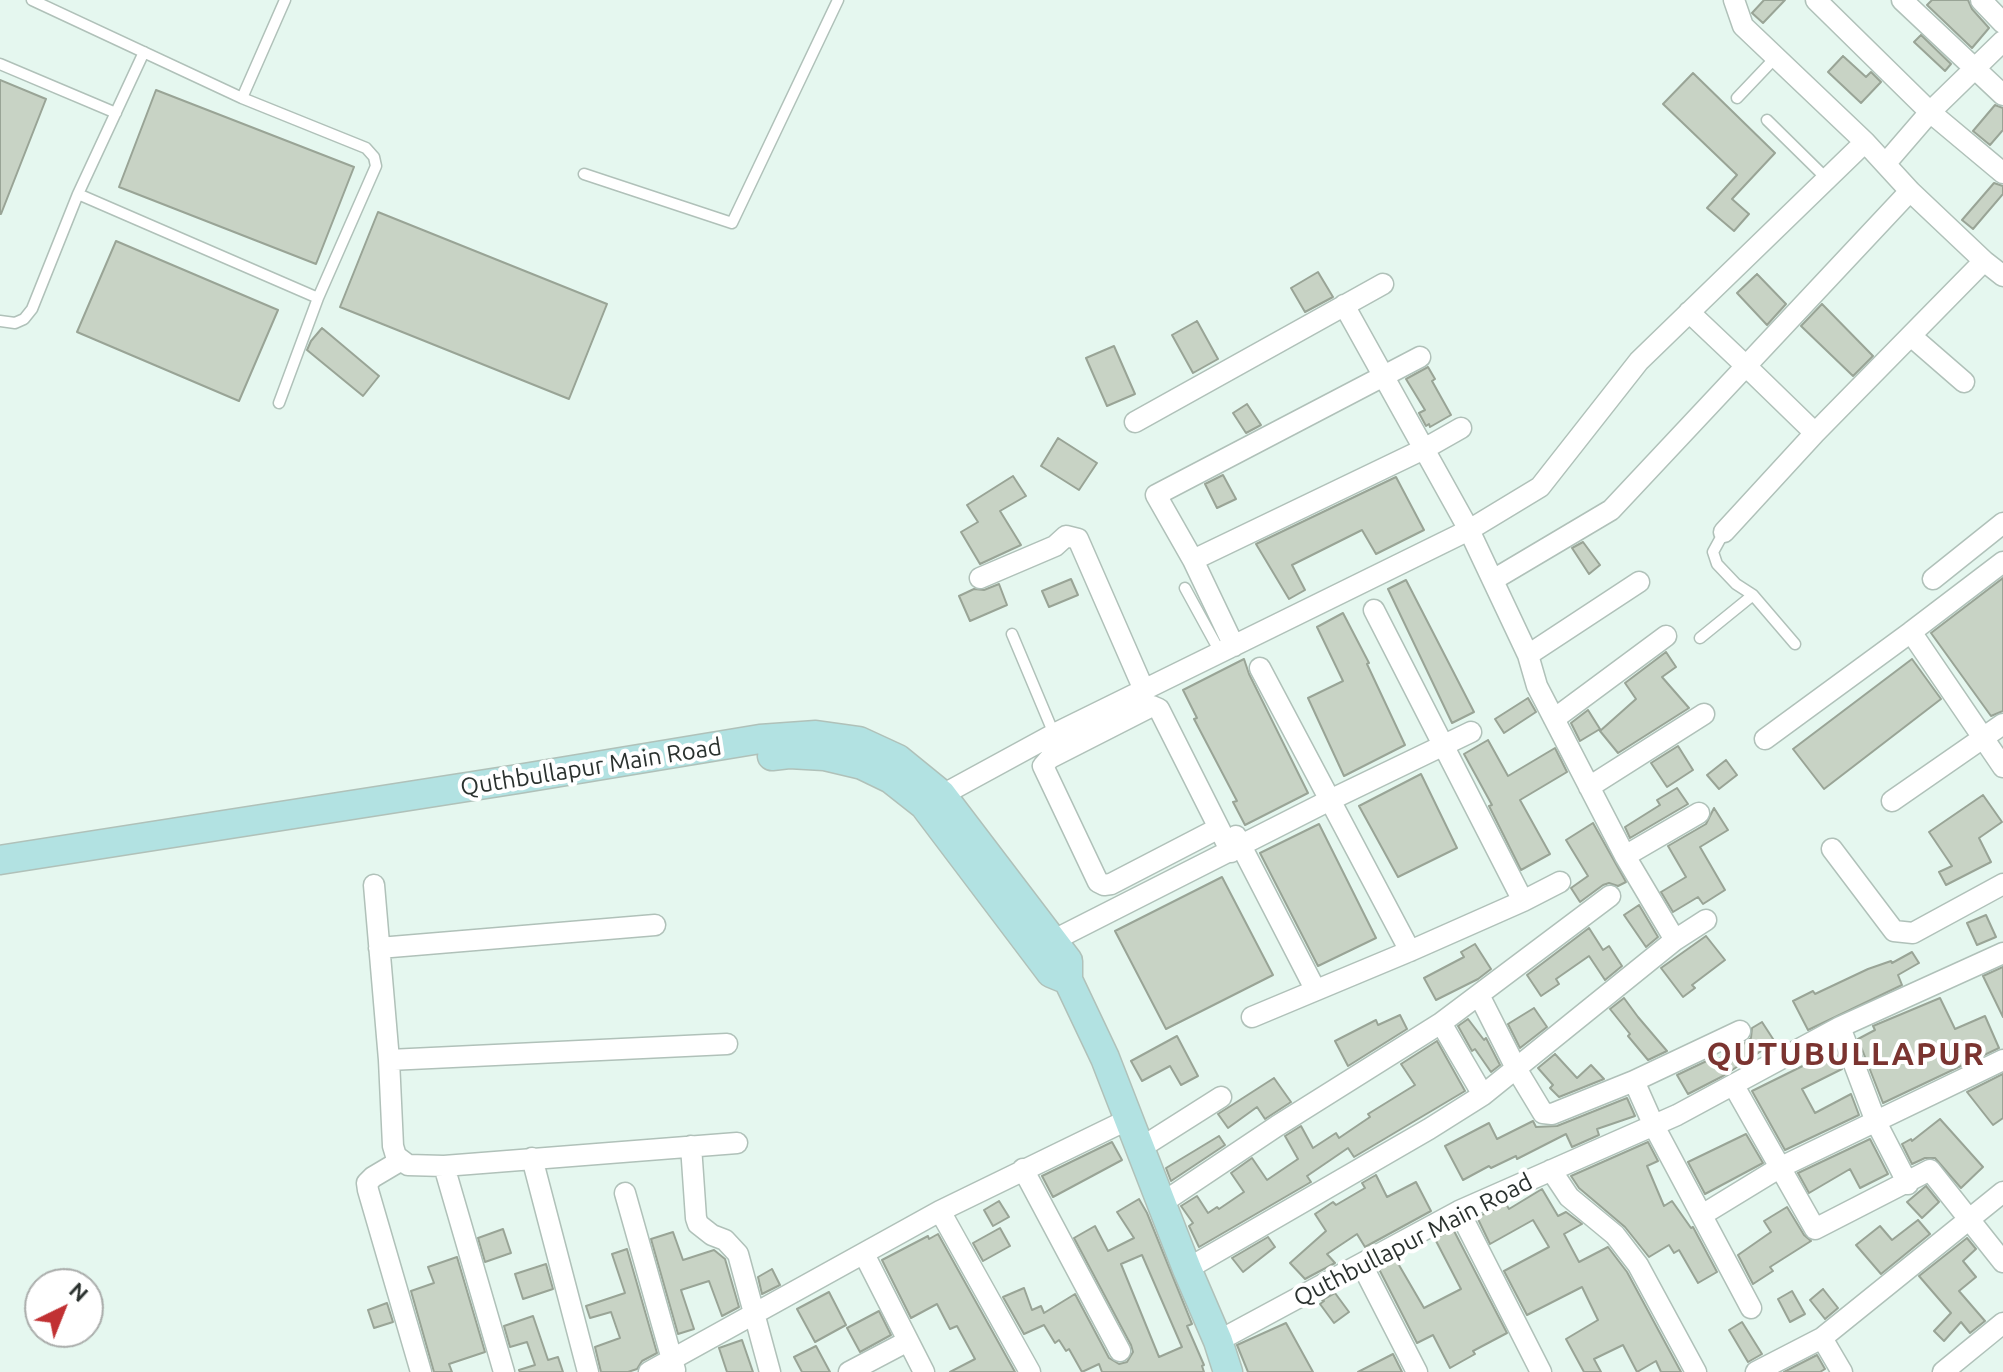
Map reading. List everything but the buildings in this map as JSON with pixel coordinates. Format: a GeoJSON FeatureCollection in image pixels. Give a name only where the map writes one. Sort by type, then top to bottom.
{"type":"FeatureCollection","features":[{"type":"Feature","properties":{"kind":"main road","name":"Quthbullapur Main Road"},"geometry":{"type":"LineString","coordinates":[[0,860],[760,739],[816,735],[859,741],[898,759],[1054,940],[1068,961],[1068,980],[1105,1058],[1127,1120],[1218,1341]]}},
{"type":"Feature","properties":{"kind":"main road","name":"Quthbullapur Main Road"},"geometry":{"type":"LineString","coordinates":[[0,878],[789,754],[824,756],[862,765],[933,799],[1051,973],[1068,980]]}},
{"type":"Feature","properties":{"kind":"main road"},"geometry":{"type":"LineString","coordinates":[[1218,1341],[1228,1372]]}},
{"type":"Feature","properties":{"kind":"street"},"geometry":{"type":"LineString","coordinates":[[1734,0],[1743,26],[1865,142],[1910,191],[2003,276]]}},
{"type":"Feature","properties":{"kind":"street"},"geometry":{"type":"LineString","coordinates":[[1816,0],[1930,112],[2003,173]]}},
{"type":"Feature","properties":{"kind":"street"},"geometry":{"type":"LineString","coordinates":[[1902,0],[2003,95]]}},
{"type":"Feature","properties":{"kind":"street"},"geometry":{"type":"LineString","coordinates":[[1981,0],[2003,23]]}},
{"type":"Feature","properties":{"kind":"street"},"geometry":{"type":"LineString","coordinates":[[1886,163],[1930,112],[2003,41]]}},
{"type":"Feature","properties":{"kind":"street"},"geometry":{"type":"LineString","coordinates":[[933,799],[1054,734],[1469,530],[1540,487],[1639,361],[1865,142]]}},
{"type":"Feature","properties":{"kind":"street"},"geometry":{"type":"LineString","coordinates":[[1493,580],[1611,510],[1910,191]]}},
{"type":"Feature","properties":{"kind":"street"},"geometry":{"type":"LineString","coordinates":[[1724,532],[1815,433],[1984,261]]}},
{"type":"Feature","properties":{"kind":"street"},"geometry":{"type":"LineString","coordinates":[[1135,422],[1383,284]]}},
{"type":"Feature","properties":{"kind":"street"},"geometry":{"type":"LineString","coordinates":[[1344,305],[1469,530],[1528,655],[1537,686],[1625,856],[1675,940]]}},
{"type":"Feature","properties":{"kind":"street"},"geometry":{"type":"LineString","coordinates":[[1689,312],[1815,433]]}},
{"type":"Feature","properties":{"kind":"street"},"geometry":{"type":"LineString","coordinates":[[1911,336],[1964,382]]}},
{"type":"Feature","properties":{"kind":"street"},"geometry":{"type":"LineString","coordinates":[[1227,649],[1193,560],[1156,495],[1420,357]]}},
{"type":"Feature","properties":{"kind":"street"},"geometry":{"type":"LineString","coordinates":[[1193,560],[1424,449],[1461,428]]}},
{"type":"Feature","properties":{"kind":"street"},"geometry":{"type":"LineString","coordinates":[[1933,579],[2003,523]]}},
{"type":"Feature","properties":{"kind":"street"},"geometry":{"type":"LineString","coordinates":[[980,578],[1055,546],[1066,536],[1078,539],[1144,690]]}},
{"type":"Feature","properties":{"kind":"street"},"geometry":{"type":"LineString","coordinates":[[1765,739],[2003,562]]}},
{"type":"Feature","properties":{"kind":"street"},"geometry":{"type":"LineString","coordinates":[[1528,655],[1639,582]]}},
{"type":"Feature","properties":{"kind":"street"},"geometry":{"type":"LineString","coordinates":[[1374,610],[1523,901]]}},
{"type":"Feature","properties":{"kind":"street"},"geometry":{"type":"LineString","coordinates":[[1911,632],[2003,767]]}},
{"type":"Feature","properties":{"kind":"street"},"geometry":{"type":"LineString","coordinates":[[1554,719],[1666,636]]}},
{"type":"Feature","properties":{"kind":"street"},"geometry":{"type":"LineString","coordinates":[[1260,668],[1410,951]]}},
{"type":"Feature","properties":{"kind":"street"},"geometry":{"type":"LineString","coordinates":[[1219,828],[1104,885],[1098,882],[1043,766],[1050,758],[1152,706],[1159,709],[1219,828],[1236,849]]}},
{"type":"Feature","properties":{"kind":"street"},"geometry":{"type":"LineString","coordinates":[[1589,787],[1704,714]]}},
{"type":"Feature","properties":{"kind":"street"},"geometry":{"type":"LineString","coordinates":[[1179,717],[1236,849],[1315,989]]}},
{"type":"Feature","properties":{"kind":"street"},"geometry":{"type":"LineString","coordinates":[[1892,801],[2003,724]]}},
{"type":"Feature","properties":{"kind":"street"},"geometry":{"type":"LineString","coordinates":[[1054,940],[1471,732]]}},
{"type":"Feature","properties":{"kind":"street"},"geometry":{"type":"LineString","coordinates":[[1625,856],[1699,813]]}},
{"type":"Feature","properties":{"kind":"street"},"geometry":{"type":"LineString","coordinates":[[1832,849],[1894,931],[1913,933],[2003,884]]}},
{"type":"Feature","properties":{"kind":"street"},"geometry":{"type":"LineString","coordinates":[[1252,1017],[1410,951],[1560,882]]}},
{"type":"Feature","properties":{"kind":"street"},"geometry":{"type":"LineString","coordinates":[[374,885],[393,1146],[400,1161],[408,1165],[444,1166],[737,1143]]}},
{"type":"Feature","properties":{"kind":"street"},"geometry":{"type":"LineString","coordinates":[[1162,1203],[1441,1023],[1610,896]]}},
{"type":"Feature","properties":{"kind":"street"},"geometry":{"type":"LineString","coordinates":[[1187,1269],[1483,1095],[1675,940],[1706,920]]}},
{"type":"Feature","properties":{"kind":"street"},"geometry":{"type":"LineString","coordinates":[[379,948],[655,925]]}},
{"type":"Feature","properties":{"kind":"street","name":"Quthbullapur Main Road"},"geometry":{"type":"LineString","coordinates":[[1218,1341],[1459,1211],[1654,1126],[1840,1027],[2003,953]]}},
{"type":"Feature","properties":{"kind":"street"},"geometry":{"type":"LineString","coordinates":[[1479,995],[1539,1110],[1547,1115],[1634,1081],[1740,1031]]}},
{"type":"Feature","properties":{"kind":"street"},"geometry":{"type":"LineString","coordinates":[[1441,1023],[1483,1095]]}},
{"type":"Feature","properties":{"kind":"street"},"geometry":{"type":"LineString","coordinates":[[1840,1027],[1876,1122],[1908,1184]]}},
{"type":"Feature","properties":{"kind":"street"},"geometry":{"type":"LineString","coordinates":[[389,1060],[727,1044]]}},
{"type":"Feature","properties":{"kind":"street"},"geometry":{"type":"LineString","coordinates":[[1702,1215],[1779,1168],[2003,1060]]}},
{"type":"Feature","properties":{"kind":"street"},"geometry":{"type":"LineString","coordinates":[[1634,1081],[1654,1126],[1751,1308]]}},
{"type":"Feature","properties":{"kind":"street"},"geometry":{"type":"LineString","coordinates":[[1734,1086],[1815,1229],[1908,1184],[1930,1170],[2003,1262]]}},
{"type":"Feature","properties":{"kind":"street"},"geometry":{"type":"LineString","coordinates":[[1139,1149],[1221,1097]]}},
{"type":"Feature","properties":{"kind":"street"},"geometry":{"type":"LineString","coordinates":[[649,1372],[674,1365],[940,1211],[1127,1120]]}},
{"type":"Feature","properties":{"kind":"street"},"geometry":{"type":"LineString","coordinates":[[691,1146],[698,1224],[733,1246],[738,1254],[770,1372]]}},
{"type":"Feature","properties":{"kind":"street"},"geometry":{"type":"LineString","coordinates":[[532,1158],[588,1372]]}},
{"type":"Feature","properties":{"kind":"street"},"geometry":{"type":"LineString","coordinates":[[400,1161],[367,1183],[421,1372]]}},
{"type":"Feature","properties":{"kind":"street"},"geometry":{"type":"LineString","coordinates":[[444,1166],[504,1372]]}},
{"type":"Feature","properties":{"kind":"street"},"geometry":{"type":"LineString","coordinates":[[1023,1169],[1120,1351]]}},
{"type":"Feature","properties":{"kind":"street"},"geometry":{"type":"LineString","coordinates":[[1551,1170],[1569,1197],[1615,1235],[1638,1265],[1696,1372]]}},
{"type":"Feature","properties":{"kind":"street"},"geometry":{"type":"LineString","coordinates":[[1756,1372],[1822,1338],[2003,1192]]}},
{"type":"Feature","properties":{"kind":"street"},"geometry":{"type":"LineString","coordinates":[[625,1193],[674,1365]]}},
{"type":"Feature","properties":{"kind":"street"},"geometry":{"type":"LineString","coordinates":[[940,1211],[1030,1372]]}},
{"type":"Feature","properties":{"kind":"street"},"geometry":{"type":"LineString","coordinates":[[1459,1211],[1541,1372]]}},
{"type":"Feature","properties":{"kind":"street"},"geometry":{"type":"LineString","coordinates":[[864,1254],[924,1372]]}},
{"type":"Feature","properties":{"kind":"street"},"geometry":{"type":"LineString","coordinates":[[1362,1265],[1417,1372]]}},
{"type":"Feature","properties":{"kind":"street"},"geometry":{"type":"LineString","coordinates":[[1943,1372],[2003,1323]]}},
{"type":"Feature","properties":{"kind":"street"},"geometry":{"type":"LineString","coordinates":[[1822,1338],[1842,1372]]}},
{"type":"Feature","properties":{"kind":"street"},"geometry":{"type":"LineString","coordinates":[[849,1372],[908,1341]]}},
{"type":"Feature","properties":{"kind":"lane"},"geometry":{"type":"LineString","coordinates":[[32,0],[242,98],[366,148],[374,157],[376,166],[318,298],[279,403]]}},
{"type":"Feature","properties":{"kind":"lane"},"geometry":{"type":"LineString","coordinates":[[242,98],[285,0]]}},
{"type":"Feature","properties":{"kind":"lane"},"geometry":{"type":"LineString","coordinates":[[584,174],[732,223],[838,0]]}},
{"type":"Feature","properties":{"kind":"lane"},"geometry":{"type":"LineString","coordinates":[[0,321],[15,323],[24,319],[32,309],[78,194],[144,52]]}},
{"type":"Feature","properties":{"kind":"lane"},"geometry":{"type":"LineString","coordinates":[[1737,98],[1776,57]]}},
{"type":"Feature","properties":{"kind":"lane"},"geometry":{"type":"LineString","coordinates":[[0,64],[116,113]]}},
{"type":"Feature","properties":{"kind":"lane"},"geometry":{"type":"LineString","coordinates":[[1767,120],[1827,179]]}},
{"type":"Feature","properties":{"kind":"lane"},"geometry":{"type":"LineString","coordinates":[[78,194],[318,298]]}},
{"type":"Feature","properties":{"kind":"lane"},"geometry":{"type":"LineString","coordinates":[[1724,532],[1713,552],[1717,564],[1736,584],[1753,595],[1795,644]]}},
{"type":"Feature","properties":{"kind":"lane"},"geometry":{"type":"LineString","coordinates":[[1185,588],[1227,649]]}},
{"type":"Feature","properties":{"kind":"lane"},"geometry":{"type":"LineString","coordinates":[[1700,638],[1753,595]]}},
{"type":"Feature","properties":{"kind":"lane"},"geometry":{"type":"LineString","coordinates":[[1012,634],[1054,734]]}},
{"type":"Feature","properties":{"kind":"district","name":"QUTUBULLAPUR"},"geometry":{"type":"Point","coordinates":[1846,1054]}}]}
